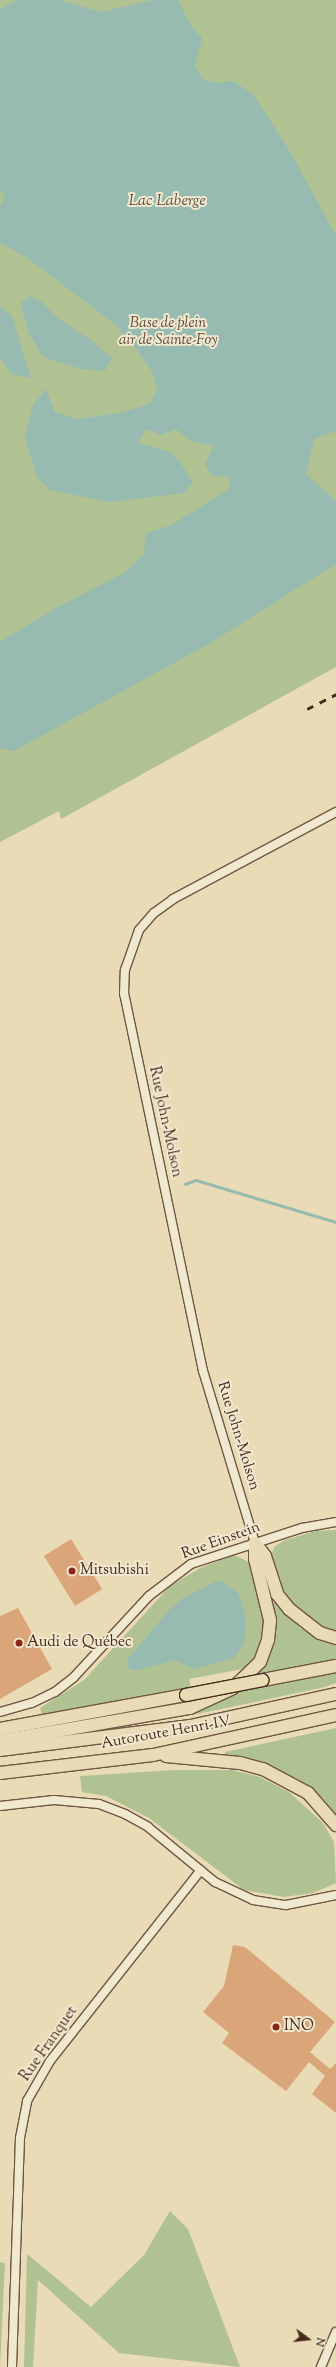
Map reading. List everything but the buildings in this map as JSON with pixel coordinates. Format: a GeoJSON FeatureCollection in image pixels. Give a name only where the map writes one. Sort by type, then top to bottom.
{"type":"FeatureCollection","features":[{"type":"Feature","properties":{"kind":"highway"},"geometry":{"type":"LineString","coordinates":[[255,1543],[265,1556],[277,1594],[289,1609],[320,1633],[336,1638]]}},
{"type":"Feature","properties":{"kind":"highway"},"geometry":{"type":"LineString","coordinates":[[0,1741],[190,1708],[234,1688],[260,1662],[268,1640],[270,1620],[255,1559],[255,1543]]}},
{"type":"Feature","properties":{"kind":"highway"},"geometry":{"type":"LineString","coordinates":[[0,1729],[336,1666]]}},
{"type":"Feature","properties":{"kind":"highway","name":"Autoroute Henri-IV"},"geometry":{"type":"LineString","coordinates":[[0,1750],[190,1726],[336,1694]]}},
{"type":"Feature","properties":{"kind":"highway","name":"Autoroute Henri-IV"},"geometry":{"type":"LineString","coordinates":[[0,1773],[153,1755],[336,1715]]}},
{"type":"Feature","properties":{"kind":"highway"},"geometry":{"type":"LineString","coordinates":[[153,1755],[240,1763],[263,1769],[308,1793],[336,1825]]}},
{"type":"Feature","properties":{"kind":"street","name":"Rue John-Molson"},"geometry":{"type":"LineString","coordinates":[[255,1543],[204,1371],[124,994],[124,970],[139,930],[154,913],[174,899],[336,812]]}},
{"type":"Feature","properties":{"kind":"street","name":"Rue Einstein"},"geometry":{"type":"LineString","coordinates":[[0,1712],[32,1703],[55,1692],[74,1677],[169,1578],[191,1564],[318,1524],[336,1522]]}},
{"type":"Feature","properties":{"kind":"street"},"geometry":{"type":"LineString","coordinates":[[0,1806],[54,1800],[99,1804],[125,1814],[148,1827],[201,1870],[236,1894],[257,1902],[286,1905],[336,1895]]}},
{"type":"Feature","properties":{"kind":"street","name":"Rue Franquet"},"geometry":{"type":"LineString","coordinates":[[12,2367],[20,2138],[27,2101],[50,2060],[201,1870]]}},
{"type":"Feature","properties":{"kind":"street"},"geometry":{"type":"LineString","coordinates":[[321,2367],[336,2332]]}},
{"type":"Feature","properties":{"kind":"green space","name":"Lac Laberge"},"geometry":{"type":"Polygon","coordinates":[[[0,0],[336,0],[336,667],[61,819],[59,811],[0,842],[0,0]]]}},
{"type":"Feature","properties":{"kind":"green space"},"geometry":{"type":"Polygon","coordinates":[[[336,1530],[336,1634],[307,1620],[286,1598],[271,1555],[274,1547],[285,1540],[316,1531],[336,1530]]]}},
{"type":"Feature","properties":{"kind":"green space"},"geometry":{"type":"Polygon","coordinates":[[[234,1555],[247,1561],[251,1567],[264,1624],[257,1654],[248,1668],[189,1679],[191,1689],[42,1716],[40,1708],[84,1680],[169,1587],[200,1568],[234,1555]]]}},
{"type":"Feature","properties":{"kind":"green space"},"geometry":{"type":"Polygon","coordinates":[[[277,1601],[300,1628],[336,1645],[336,1659],[255,1675],[271,1605],[277,1601]]]}},
{"type":"Feature","properties":{"kind":"green space"},"geometry":{"type":"Polygon","coordinates":[[[336,1673],[336,1683],[321,1688],[197,1714],[196,1711],[237,1691],[336,1673]]]}},
{"type":"Feature","properties":{"kind":"green space"},"geometry":{"type":"Polygon","coordinates":[[[336,1728],[336,1815],[323,1798],[296,1778],[262,1764],[225,1757],[225,1752],[336,1728]]]}},
{"type":"Feature","properties":{"kind":"green space"},"geometry":{"type":"Polygon","coordinates":[[[175,1770],[232,1770],[260,1777],[289,1792],[323,1823],[334,1842],[336,1883],[313,1893],[284,1897],[244,1890],[149,1818],[106,1796],[82,1792],[80,1776],[175,1770]]]}},
{"type":"Feature","properties":{"kind":"green space"},"geometry":{"type":"Polygon","coordinates":[[[170,2211],[188,2229],[240,2367],[119,2353],[38,2280],[33,2367],[24,2367],[27,2254],[91,2307],[144,2255],[170,2211]]]}},
{"type":"Feature","properties":{"kind":"green space"},"geometry":{"type":"Polygon","coordinates":[[[0,2262],[5,2263],[0,2367],[0,2262]]]}},
{"type":"Feature","properties":{"kind":"water","name":"Lac Laberge"},"geometry":{"type":"Polygon","coordinates":[[[17,0],[60,0],[101,12],[152,0],[178,0],[191,26],[202,38],[195,66],[203,79],[216,83],[233,81],[253,94],[291,153],[336,236],[336,431],[314,439],[306,474],[336,501],[336,564],[212,642],[14,751],[0,748],[0,642],[56,608],[124,573],[144,554],[146,533],[172,525],[230,488],[230,477],[212,476],[205,464],[214,446],[191,441],[176,429],[160,435],[146,429],[138,443],[171,452],[193,482],[184,493],[110,502],[50,490],[37,477],[25,438],[33,405],[46,389],[55,412],[78,419],[124,412],[151,403],[157,389],[151,370],[135,347],[111,321],[26,257],[0,243],[0,207],[5,197],[0,189],[0,9],[17,0]]]}},
{"type":"Feature","properties":{"kind":"water"},"geometry":{"type":"Polygon","coordinates":[[[30,296],[42,302],[56,317],[91,340],[112,358],[105,371],[82,369],[43,357],[29,334],[21,303],[30,296]]]}},
{"type":"Feature","properties":{"kind":"water"},"geometry":{"type":"Polygon","coordinates":[[[0,306],[12,316],[31,378],[11,374],[0,357],[0,306]]]}},
{"type":"Feature","properties":{"kind":"water"},"geometry":{"type":"Polygon","coordinates":[[[219,1580],[238,1593],[246,1617],[244,1644],[234,1658],[195,1669],[174,1660],[136,1671],[128,1668],[128,1659],[168,1611],[183,1598],[219,1580]]]}},
{"type":"Feature","properties":{"kind":"waterway"},"geometry":{"type":"LineString","coordinates":[[185,1184],[196,1180],[336,1222]]}},
{"type":"Feature","properties":{"kind":"railway"},"geometry":{"type":"LineString","coordinates":[[307,709],[336,694]]}},
{"type":"Feature","properties":{"kind":"place","name":"Mitsubishi"},"geometry":{"type":"Point","coordinates":[72,1571]}},
{"type":"Feature","properties":{"kind":"place","name":"Audi de Québec"},"geometry":{"type":"Point","coordinates":[19,1643]}},
{"type":"Feature","properties":{"kind":"place","name":"INO"},"geometry":{"type":"Point","coordinates":[276,2027]}},
{"type":"Feature","properties":{"kind":"park label","name":"Base de plein air de Sainte-Foy"},"geometry":{"type":"Point","coordinates":[168,332]}}]}
